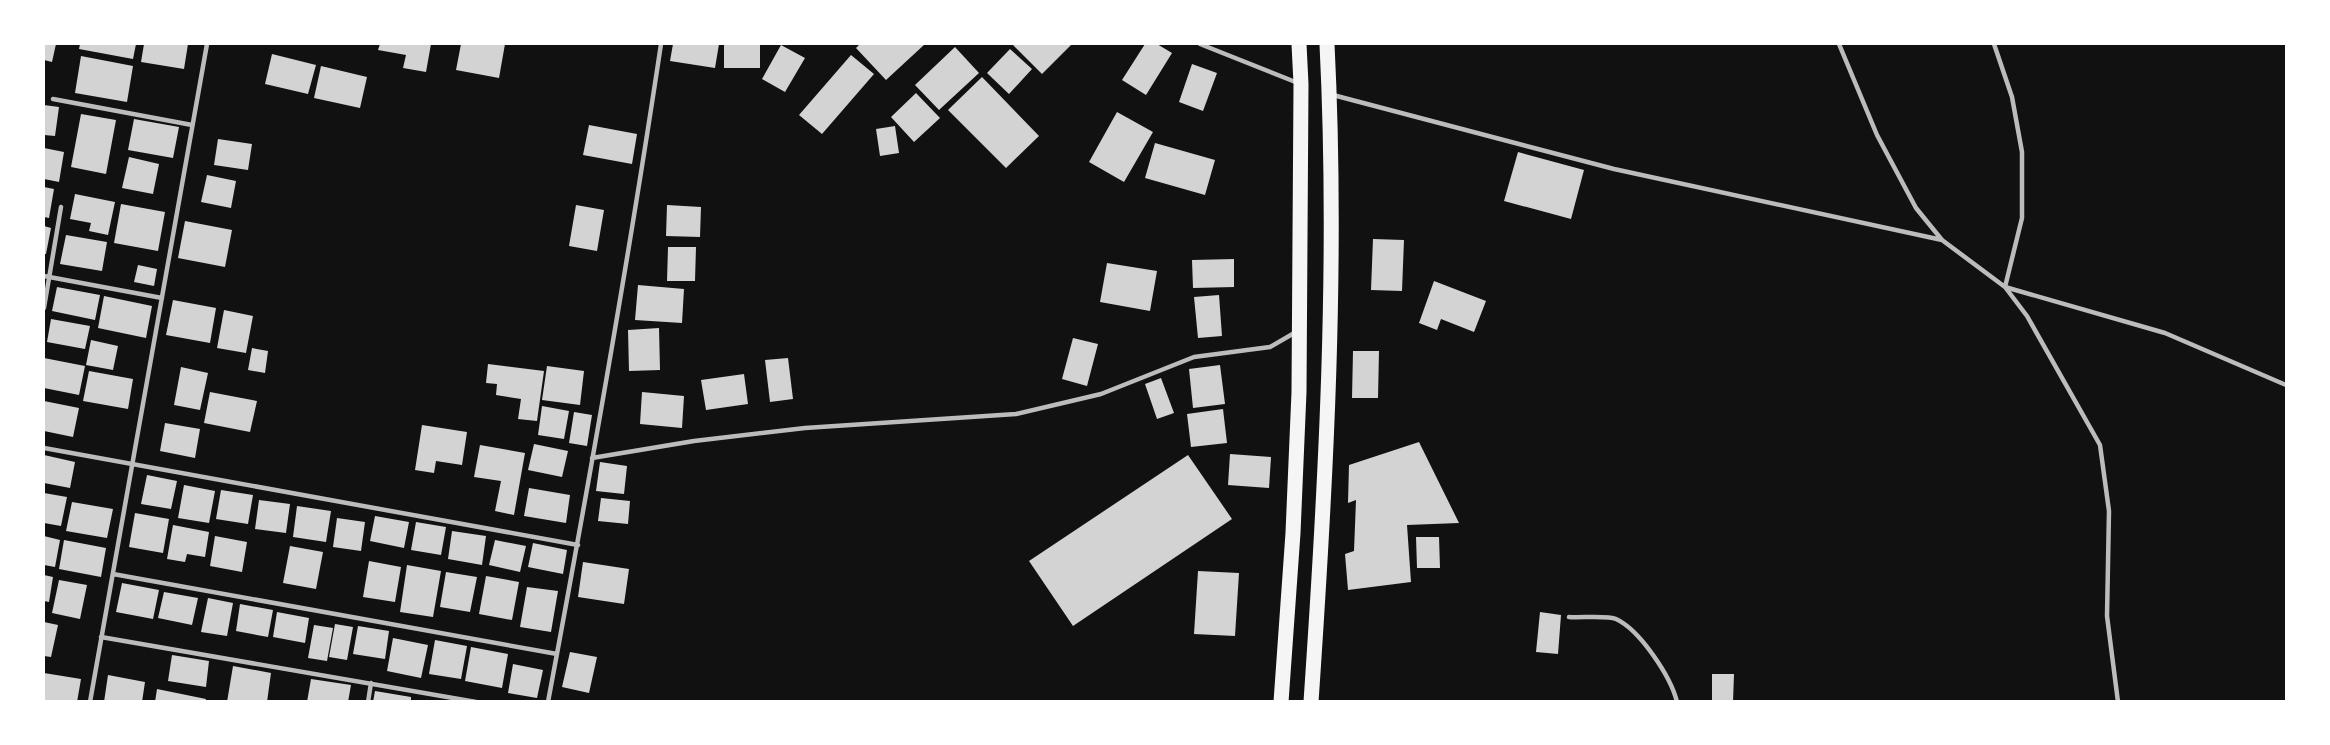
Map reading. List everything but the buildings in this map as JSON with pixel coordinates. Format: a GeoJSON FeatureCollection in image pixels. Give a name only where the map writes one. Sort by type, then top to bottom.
{"type":"FeatureCollection","features":[{"type":"Feature","properties":{"kind":"highway"},"geometry":{"type":"LineString","coordinates":[[1281,702],[1293,533],[1298,331],[1301,84],[1299,44]]}},
{"type":"Feature","properties":{"kind":"highway"},"geometry":{"type":"LineString","coordinates":[[1311,702],[1322,544],[1331,290],[1330,94],[1327,44]]}},
{"type":"Feature","properties":{"kind":"lane"},"geometry":{"type":"LineString","coordinates":[[90,702],[207,44]]}},
{"type":"Feature","properties":{"kind":"lane"},"geometry":{"type":"LineString","coordinates":[[548,702],[637,208],[662,44]]}},
{"type":"Feature","properties":{"kind":"lane"},"geometry":{"type":"LineString","coordinates":[[1200,44],[1301,84]]}},
{"type":"Feature","properties":{"kind":"lane"},"geometry":{"type":"LineString","coordinates":[[1839,44],[1877,135],[1916,208],[1942,240],[2006,287],[2027,316],[2100,445],[2109,511],[2107,616],[2118,702]]}},
{"type":"Feature","properties":{"kind":"lane"},"geometry":{"type":"LineString","coordinates":[[1994,44],[2012,97],[2022,152],[2022,218],[2006,287]]}},
{"type":"Feature","properties":{"kind":"lane"},"geometry":{"type":"LineString","coordinates":[[1330,94],[1614,169],[1942,240]]}},
{"type":"Feature","properties":{"kind":"lane"},"geometry":{"type":"LineString","coordinates":[[53,99],[192,125]]}},
{"type":"Feature","properties":{"kind":"lane"},"geometry":{"type":"LineString","coordinates":[[44,308],[47,276],[61,207]]}},
{"type":"Feature","properties":{"kind":"lane"},"geometry":{"type":"LineString","coordinates":[[47,276],[162,298]]}},
{"type":"Feature","properties":{"kind":"lane"},"geometry":{"type":"LineString","coordinates":[[2006,287],[2165,333],[2286,386]]}},
{"type":"Feature","properties":{"kind":"lane"},"geometry":{"type":"LineString","coordinates":[[592,458],[694,441],[805,428],[1016,414],[1101,394],[1194,357],[1270,347],[1298,331]]}},
{"type":"Feature","properties":{"kind":"lane"},"geometry":{"type":"LineString","coordinates":[[44,447],[578,544]]}},
{"type":"Feature","properties":{"kind":"lane"},"geometry":{"type":"LineString","coordinates":[[113,574],[557,654]]}},
{"type":"Feature","properties":{"kind":"lane"},"geometry":{"type":"LineString","coordinates":[[1569,617],[1616,619],[1648,647],[1673,685],[1677,702]]}},
{"type":"Feature","properties":{"kind":"lane"},"geometry":{"type":"LineString","coordinates":[[101,637],[476,702]]}},
{"type":"Feature","properties":{"kind":"lane"},"geometry":{"type":"LineString","coordinates":[[368,702],[371,683]]}}]}
